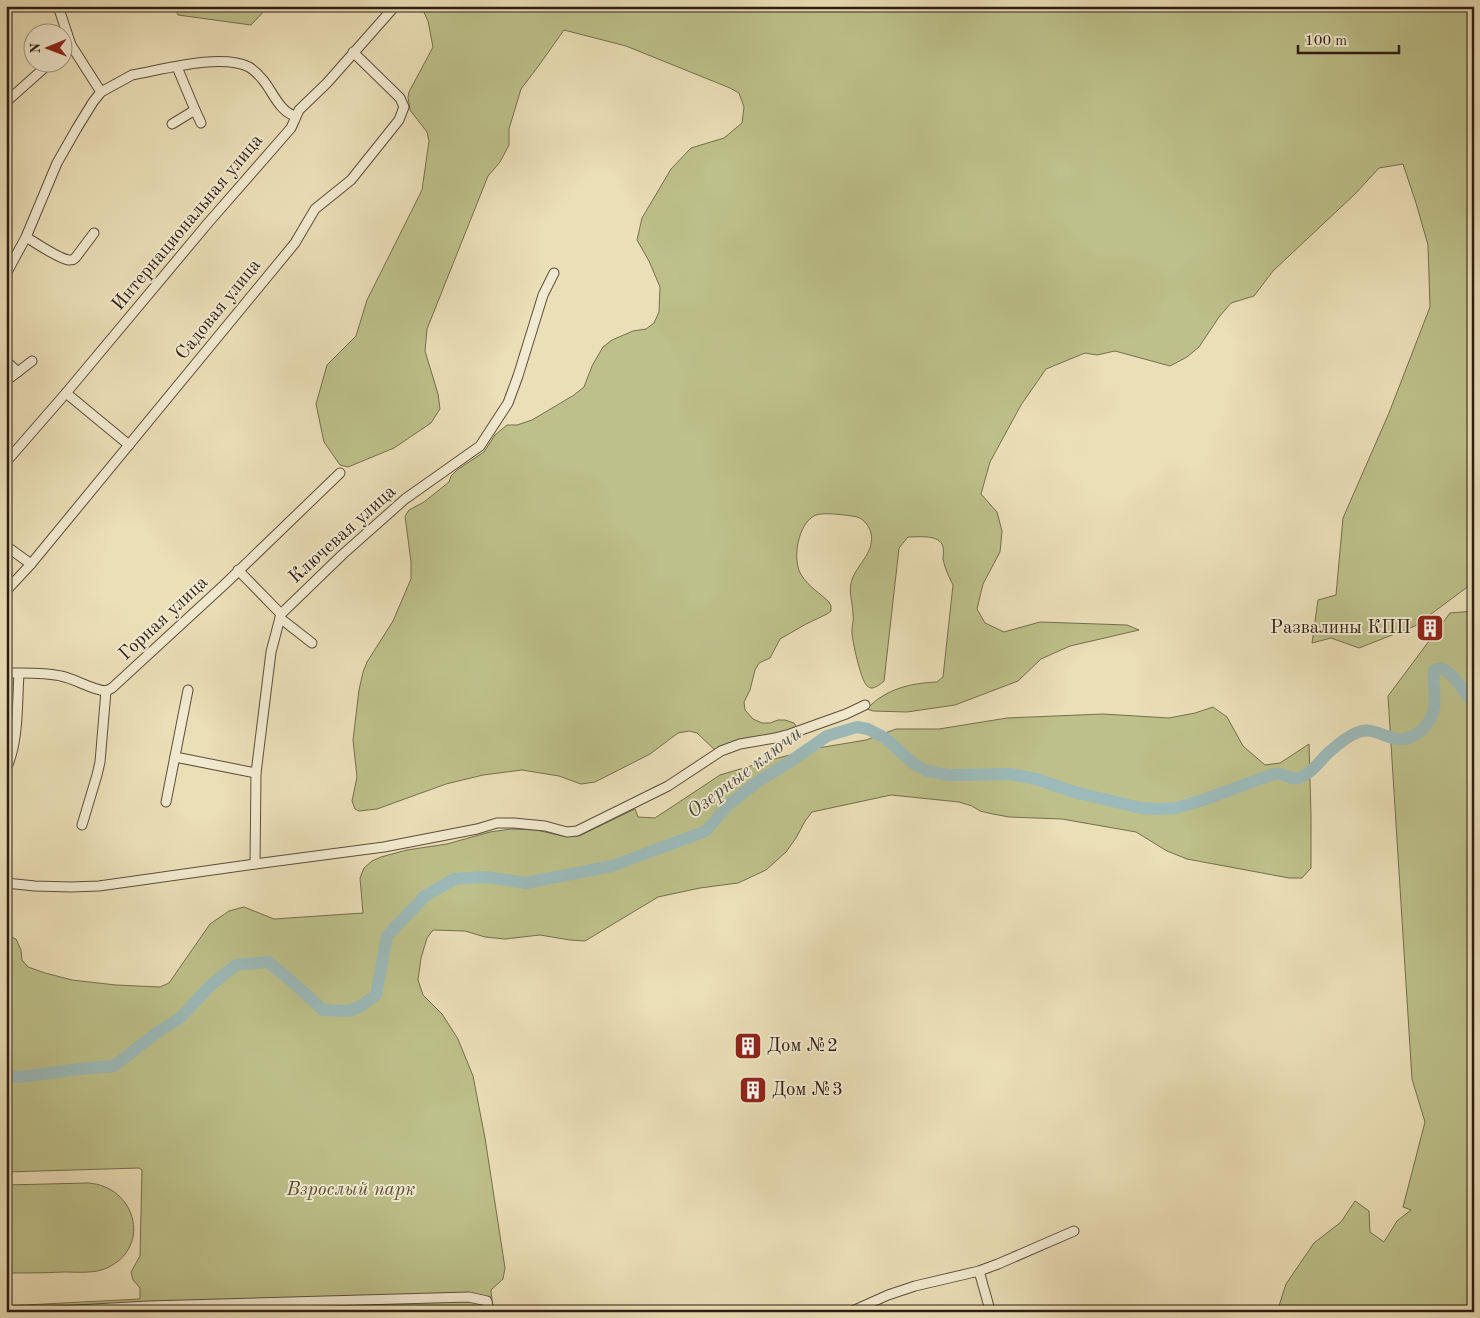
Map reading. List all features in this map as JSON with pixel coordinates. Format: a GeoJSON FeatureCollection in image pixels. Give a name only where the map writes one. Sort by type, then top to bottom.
{"type":"FeatureCollection","features":[{"type":"Feature","properties":{"kind":"street"},"geometry":{"type":"LineString","coordinates":[[58,6],[63,22]]}},
{"type":"Feature","properties":{"kind":"street","name":"Интернациональная улица"},"geometry":{"type":"LineString","coordinates":[[6,462],[291,128],[299,110],[327,83],[395,6]]}},
{"type":"Feature","properties":{"kind":"street"},"geometry":{"type":"LineString","coordinates":[[72,47],[101,92]]}},
{"type":"Feature","properties":{"kind":"street","name":"Садовая улица"},"geometry":{"type":"LineString","coordinates":[[6,591],[31,564],[295,243],[315,209],[351,180],[399,120],[404,107],[402,101],[354,52]]}},
{"type":"Feature","properties":{"kind":"street"},"geometry":{"type":"LineString","coordinates":[[6,274],[26,237],[57,163],[93,102],[101,92],[132,75],[208,61],[250,67],[261,77],[286,112],[295,116]]}},
{"type":"Feature","properties":{"kind":"street"},"geometry":{"type":"LineString","coordinates":[[177,67],[201,123]]}},
{"type":"Feature","properties":{"kind":"street"},"geometry":{"type":"LineString","coordinates":[[6,102],[40,72]]}},
{"type":"Feature","properties":{"kind":"street"},"geometry":{"type":"LineString","coordinates":[[172,124],[195,110]]}},
{"type":"Feature","properties":{"kind":"street"},"geometry":{"type":"LineString","coordinates":[[26,237],[61,258],[73,260],[94,233]]}},
{"type":"Feature","properties":{"kind":"street","name":"Ключевая улица"},"geometry":{"type":"LineString","coordinates":[[281,616],[342,555],[406,500],[480,446],[508,403],[543,295],[554,273]]}},
{"type":"Feature","properties":{"kind":"street"},"geometry":{"type":"LineString","coordinates":[[6,361],[18,372]]}},
{"type":"Feature","properties":{"kind":"street"},"geometry":{"type":"LineString","coordinates":[[6,381],[32,361]]}},
{"type":"Feature","properties":{"kind":"street"},"geometry":{"type":"LineString","coordinates":[[66,393],[129,445]]}},
{"type":"Feature","properties":{"kind":"street","name":"Горная улица"},"geometry":{"type":"LineString","coordinates":[[106,691],[134,669],[340,473]]}},
{"type":"Feature","properties":{"kind":"street"},"geometry":{"type":"LineString","coordinates":[[6,546],[31,564]]}},
{"type":"Feature","properties":{"kind":"street"},"geometry":{"type":"LineString","coordinates":[[238,570],[281,616],[312,643]]}},
{"type":"Feature","properties":{"kind":"street"},"geometry":{"type":"LineString","coordinates":[[254,864],[256,773],[271,652],[281,616]]}},
{"type":"Feature","properties":{"kind":"street"},"geometry":{"type":"LineString","coordinates":[[6,673],[60,675],[100,691],[106,691],[100,762],[82,825]]}},
{"type":"Feature","properties":{"kind":"street"},"geometry":{"type":"LineString","coordinates":[[6,769],[12,757],[14,744],[19,674]]}},
{"type":"Feature","properties":{"kind":"street"},"geometry":{"type":"LineString","coordinates":[[166,802],[188,690]]}},
{"type":"Feature","properties":{"kind":"street"},"geometry":{"type":"LineString","coordinates":[[6,883],[71,888],[98,886],[384,847],[477,829],[497,823],[544,826],[566,832],[577,831],[668,786],[721,751],[740,744],[782,736],[846,714],[865,705]]}},
{"type":"Feature","properties":{"kind":"street"},"geometry":{"type":"LineString","coordinates":[[175,757],[256,773]]}},
{"type":"Feature","properties":{"kind":"street"},"geometry":{"type":"LineString","coordinates":[[850,1312],[888,1295],[915,1286],[979,1271],[1014,1258],[1074,1231]]}},
{"type":"Feature","properties":{"kind":"street"},"geometry":{"type":"LineString","coordinates":[[979,1271],[990,1312]]}},
{"type":"Feature","properties":{"kind":"street"},"geometry":{"type":"LineString","coordinates":[[40,1312],[148,1306],[469,1296],[487,1301],[489,1312]]}},
{"type":"Feature","properties":{"kind":"green space"},"geometry":{"type":"Polygon","coordinates":[[[173,6],[269,6],[251,25],[178,15],[173,6]]]}},
{"type":"Feature","properties":{"kind":"green space"},"geometry":{"type":"Polygon","coordinates":[[[421,6],[1474,6],[1474,582],[1415,626],[1359,648],[1331,638],[1312,643],[1318,600],[1336,595],[1343,518],[1389,413],[1430,307],[1428,245],[1403,164],[1379,168],[1355,194],[1273,271],[1254,296],[1231,303],[1199,347],[1187,357],[1170,366],[1115,351],[1097,355],[1085,353],[1046,369],[1021,405],[990,462],[981,494],[997,512],[1002,531],[1000,552],[983,584],[977,609],[985,623],[1004,632],[1040,622],[1127,625],[1139,630],[1070,646],[1041,659],[1018,681],[955,705],[907,712],[873,711],[867,709],[882,696],[899,688],[937,682],[943,677],[953,585],[944,563],[941,543],[934,538],[908,537],[899,548],[884,681],[876,687],[868,687],[860,671],[853,640],[850,591],[853,577],[871,546],[871,533],[866,523],[857,517],[819,514],[810,519],[801,533],[798,543],[797,561],[802,576],[811,587],[829,602],[831,611],[780,639],[770,658],[759,663],[755,670],[750,690],[744,702],[745,710],[753,719],[762,723],[785,720],[794,723],[796,726],[794,729],[716,751],[697,733],[689,731],[678,733],[650,754],[595,782],[581,784],[559,776],[522,770],[483,775],[446,784],[377,809],[359,811],[355,809],[352,801],[357,777],[353,740],[363,672],[367,662],[393,621],[411,579],[411,562],[405,516],[409,510],[424,502],[449,482],[451,476],[457,470],[484,452],[495,435],[507,425],[517,425],[532,420],[584,387],[592,366],[603,347],[612,340],[633,331],[646,329],[654,323],[659,312],[660,287],[649,261],[637,240],[642,218],[671,169],[691,148],[724,138],[742,123],[744,107],[739,93],[730,88],[626,46],[564,30],[521,89],[509,129],[509,145],[500,162],[488,176],[427,329],[425,351],[438,394],[440,409],[431,423],[394,448],[348,467],[340,465],[324,442],[316,404],[327,365],[356,336],[367,300],[422,190],[429,141],[427,132],[410,110],[408,97],[433,47],[428,21],[421,6]]]}},
{"type":"Feature","properties":{"kind":"green space"},"geometry":{"type":"Polygon","coordinates":[[[1474,611],[1474,1312],[1277,1312],[1286,1284],[1314,1243],[1341,1222],[1355,1201],[1369,1211],[1370,1232],[1384,1242],[1397,1221],[1411,1210],[1403,1207],[1425,1122],[1412,1079],[1388,696],[1450,613],[1474,611]]]}},
{"type":"Feature","properties":{"kind":"green space","name":"Взрослый парк"},"geometry":{"type":"Polygon","coordinates":[[[1213,707],[1227,717],[1243,746],[1265,765],[1280,763],[1309,744],[1311,868],[1302,878],[1289,878],[1187,859],[1167,851],[1136,832],[1062,819],[1009,817],[980,811],[959,802],[891,795],[812,812],[786,852],[766,870],[738,883],[700,888],[658,897],[585,941],[540,935],[505,939],[485,937],[465,931],[433,930],[427,938],[421,958],[418,980],[423,995],[442,1014],[458,1039],[473,1076],[485,1138],[505,1268],[503,1279],[491,1290],[493,1312],[6,1312],[6,1306],[140,1299],[140,1288],[133,1280],[131,1272],[140,1256],[142,1170],[139,1168],[6,1172],[6,935],[16,939],[21,950],[22,960],[28,967],[45,973],[72,980],[160,987],[169,983],[210,924],[229,911],[244,907],[274,919],[363,913],[360,878],[364,868],[372,861],[381,857],[407,850],[447,844],[490,832],[511,829],[536,830],[563,836],[579,836],[635,809],[638,817],[655,818],[720,775],[818,748],[866,740],[896,729],[939,729],[1007,718],[1103,714],[1169,718],[1213,707]]]}},
{"type":"Feature","properties":{"kind":"green space"},"geometry":{"type":"Polygon","coordinates":[[[88,1183],[104,1187],[117,1194],[127,1205],[132,1218],[134,1232],[130,1245],[122,1257],[109,1267],[93,1272],[6,1273],[6,1185],[88,1183]]]}},
{"type":"Feature","properties":{"kind":"waterway","name":"Озерные ключи"},"geometry":{"type":"LineString","coordinates":[[6,1076],[21,1077],[114,1066],[155,1034],[181,1017],[212,984],[236,965],[268,962],[323,1010],[349,1011],[361,1006],[376,995],[387,936],[425,896],[454,879],[486,877],[526,883],[612,866],[706,831],[727,806],[757,782],[827,736],[857,727],[868,729],[885,738],[914,764],[927,771],[949,775],[1010,774],[1036,779],[1074,792],[1141,808],[1159,809],[1176,808],[1203,800],[1274,774],[1299,778],[1312,770],[1341,742],[1356,733],[1372,731],[1394,738],[1411,737],[1423,729],[1432,714],[1435,702],[1434,670],[1436,669],[1442,669],[1451,674],[1474,703]]}},
{"type":"Feature","properties":{"kind":"place","name":"Развалины КПП"},"geometry":{"type":"Point","coordinates":[1430,628]}},
{"type":"Feature","properties":{"kind":"place","name":"Дом №2"},"geometry":{"type":"Point","coordinates":[748,1046]}},
{"type":"Feature","properties":{"kind":"place","name":"Дом №3"},"geometry":{"type":"Point","coordinates":[753,1090]}}]}
